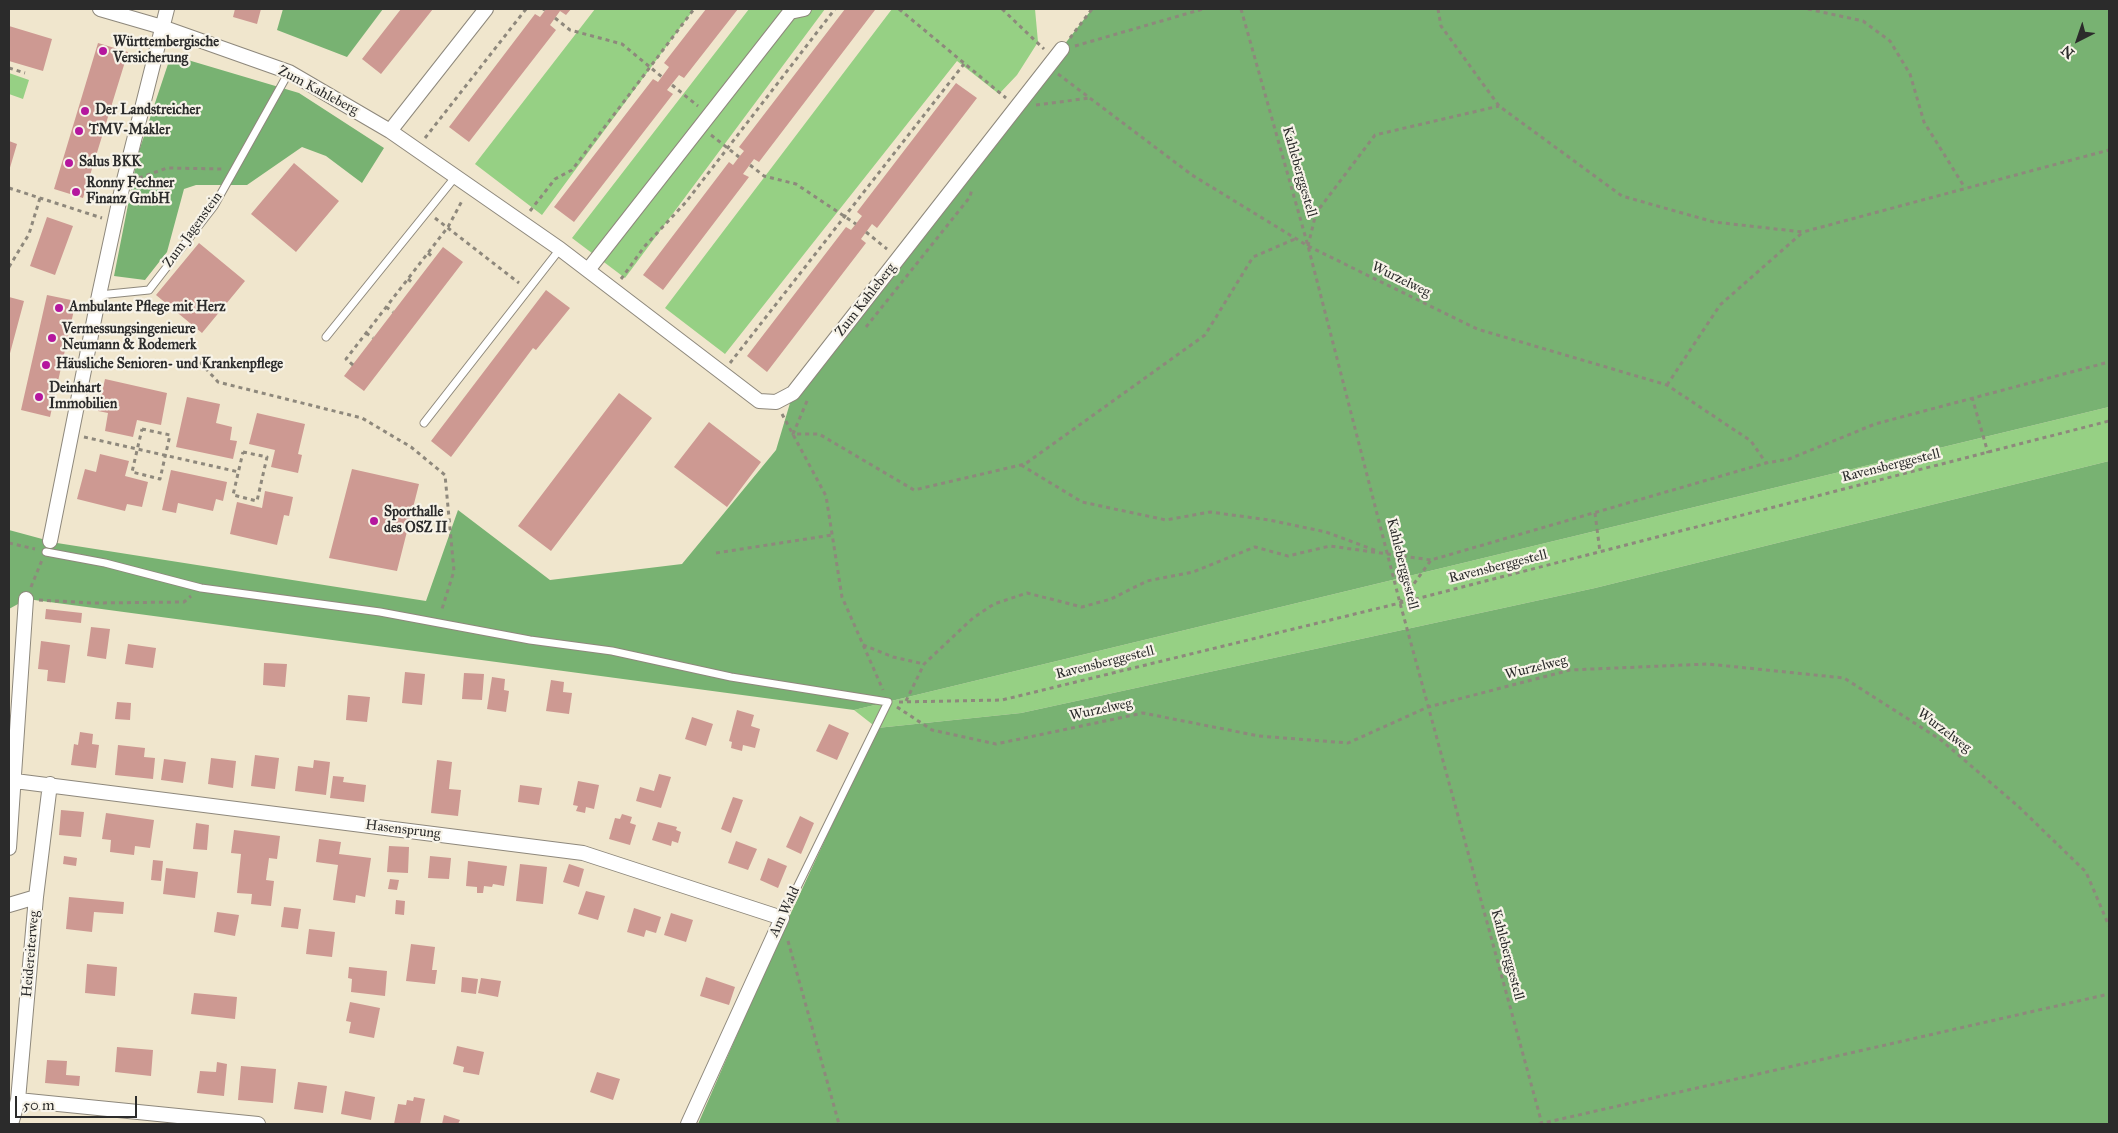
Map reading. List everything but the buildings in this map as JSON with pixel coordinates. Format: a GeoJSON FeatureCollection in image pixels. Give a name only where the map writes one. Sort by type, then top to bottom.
{"type":"FeatureCollection","features":[{"type":"Feature","properties":{"kind":"street","name":"Zum Kahleberg"},"geometry":{"type":"LineString","coordinates":[[100,9],[162,27],[288,72],[390,131],[560,249],[759,402],[776,402],[793,393],[1055,58]]}},
{"type":"Feature","properties":{"kind":"street"},"geometry":{"type":"LineString","coordinates":[[48,546],[123,184],[167,9]]}},
{"type":"Feature","properties":{"kind":"street"},"geometry":{"type":"LineString","coordinates":[[390,131],[486,9]]}},
{"type":"Feature","properties":{"kind":"street"},"geometry":{"type":"LineString","coordinates":[[588,270],[795,10]]}},
{"type":"Feature","properties":{"kind":"street"},"geometry":{"type":"LineString","coordinates":[[9,848],[26,599]]}},
{"type":"Feature","properties":{"kind":"street","name":"Hasensprung"},"geometry":{"type":"LineString","coordinates":[[15,781],[583,853],[782,918]]}},
{"type":"Feature","properties":{"kind":"street","name":"Heidereiterweg"},"geometry":{"type":"LineString","coordinates":[[12,1124],[18,1100],[36,896],[50,784]]}},
{"type":"Feature","properties":{"kind":"street"},"geometry":{"type":"LineString","coordinates":[[9,905],[36,896]]}},
{"type":"Feature","properties":{"kind":"street","name":"Am Wald"},"geometry":{"type":"LineString","coordinates":[[688,1124],[782,918]]}},
{"type":"Feature","properties":{"kind":"street"},"geometry":{"type":"LineString","coordinates":[[18,1100],[258,1124]]}},
{"type":"Feature","properties":{"kind":"lane","name":"Zum Jagenstein"},"geometry":{"type":"LineString","coordinates":[[99,295],[149,290],[214,206],[288,72]]}},
{"type":"Feature","properties":{"kind":"lane"},"geometry":{"type":"LineString","coordinates":[[326,337],[456,175]]}},
{"type":"Feature","properties":{"kind":"lane"},"geometry":{"type":"LineString","coordinates":[[424,423],[560,249]]}},
{"type":"Feature","properties":{"kind":"lane"},"geometry":{"type":"LineString","coordinates":[[48,546],[201,588],[380,612],[530,640],[612,651],[731,677],[888,702]]}},
{"type":"Feature","properties":{"kind":"lane","name":"Am Wald"},"geometry":{"type":"LineString","coordinates":[[782,918],[888,702]]}},
{"type":"Feature","properties":{"kind":"path"},"geometry":{"type":"LineString","coordinates":[[417,149],[526,9]]}},
{"type":"Feature","properties":{"kind":"path"},"geometry":{"type":"LineString","coordinates":[[521,222],[554,179],[572,170],[694,9]]}},
{"type":"Feature","properties":{"kind":"path"},"geometry":{"type":"LineString","coordinates":[[613,289],[644,247],[686,202],[835,9]]}},
{"type":"Feature","properties":{"kind":"path"},"geometry":{"type":"LineString","coordinates":[[899,9],[1017,107],[1090,98]]}},
{"type":"Feature","properties":{"kind":"path","name":"Wurzelweg"},"geometry":{"type":"LineString","coordinates":[[1002,9],[1055,58],[1090,98],[1192,175],[1308,246],[1477,330],[1667,385],[1751,441],[1766,463]]}},
{"type":"Feature","properties":{"kind":"path"},"geometry":{"type":"LineString","coordinates":[[1055,58],[1092,9]]}},
{"type":"Feature","properties":{"kind":"path"},"geometry":{"type":"LineString","coordinates":[[1055,58],[1203,9]]}},
{"type":"Feature","properties":{"kind":"path","name":"Kahleberggestell"},"geometry":{"type":"LineString","coordinates":[[1241,9],[1308,246],[1400,603],[1541,1124]]}},
{"type":"Feature","properties":{"kind":"path"},"geometry":{"type":"LineString","coordinates":[[1438,9],[1441,26],[1499,106],[1622,196],[1714,222],[1803,232],[2109,150]]}},
{"type":"Feature","properties":{"kind":"path"},"geometry":{"type":"LineString","coordinates":[[1808,9],[1863,20],[1890,41],[1910,74],[1924,122],[1965,188]]}},
{"type":"Feature","properties":{"kind":"path"},"geometry":{"type":"LineString","coordinates":[[555,18],[570,30],[622,44],[662,77]]}},
{"type":"Feature","properties":{"kind":"path"},"geometry":{"type":"LineString","coordinates":[[722,373],[964,64]]}},
{"type":"Feature","properties":{"kind":"path"},"geometry":{"type":"LineString","coordinates":[[9,68],[25,73]]}},
{"type":"Feature","properties":{"kind":"path"},"geometry":{"type":"LineString","coordinates":[[672,85],[728,148],[739,157]]}},
{"type":"Feature","properties":{"kind":"path"},"geometry":{"type":"LineString","coordinates":[[1308,246],[1316,213],[1375,135],[1499,106]]}},
{"type":"Feature","properties":{"kind":"path"},"geometry":{"type":"LineString","coordinates":[[750,165],[764,176],[796,184],[856,224]]}},
{"type":"Feature","properties":{"kind":"path"},"geometry":{"type":"LineString","coordinates":[[123,184],[167,168],[234,170]]}},
{"type":"Feature","properties":{"kind":"path"},"geometry":{"type":"LineString","coordinates":[[353,364],[346,359],[448,227],[470,186]]}},
{"type":"Feature","properties":{"kind":"path"},"geometry":{"type":"LineString","coordinates":[[9,188],[115,222]]}},
{"type":"Feature","properties":{"kind":"path"},"geometry":{"type":"LineString","coordinates":[[9,267],[29,234],[40,198]]}},
{"type":"Feature","properties":{"kind":"path"},"geometry":{"type":"LineString","coordinates":[[427,211],[528,290]]}},
{"type":"Feature","properties":{"kind":"path"},"geometry":{"type":"LineString","coordinates":[[866,232],[899,258]]}},
{"type":"Feature","properties":{"kind":"path"},"geometry":{"type":"LineString","coordinates":[[1667,385],[1720,305],[1803,232]]}},
{"type":"Feature","properties":{"kind":"path"},"geometry":{"type":"LineString","coordinates":[[793,434],[819,434],[914,490],[1021,464],[1205,335],[1253,257],[1295,238]]}},
{"type":"Feature","properties":{"kind":"path"},"geometry":{"type":"LineString","coordinates":[[428,253],[434,258]]}},
{"type":"Feature","properties":{"kind":"path"},"geometry":{"type":"LineString","coordinates":[[408,279],[414,284]]}},
{"type":"Feature","properties":{"kind":"path"},"geometry":{"type":"LineString","coordinates":[[386,307],[393,312]]}},
{"type":"Feature","properties":{"kind":"path"},"geometry":{"type":"LineString","coordinates":[[366,333],[373,338]]}},
{"type":"Feature","properties":{"kind":"path"},"geometry":{"type":"LineString","coordinates":[[200,362],[218,382],[362,418],[411,447],[445,475],[454,571],[438,622]]}},
{"type":"Feature","properties":{"kind":"path"},"geometry":{"type":"LineString","coordinates":[[906,702],[924,664],[973,618],[994,604],[1027,593],[1082,607],[1110,599],[1148,581],[1193,572],[1255,547],[1288,556],[1330,546],[1431,560],[1766,463],[1789,459],[1875,424],[2109,362]]}},
{"type":"Feature","properties":{"kind":"path"},"geometry":{"type":"LineString","coordinates":[[1972,397],[1988,452]]}},
{"type":"Feature","properties":{"kind":"path"},"geometry":{"type":"LineString","coordinates":[[776,402],[826,496],[842,596],[888,702]]}},
{"type":"Feature","properties":{"kind":"path","name":"Ravensberggestell"},"geometry":{"type":"LineString","coordinates":[[888,702],[1002,700],[1400,603],[2109,421]]}},
{"type":"Feature","properties":{"kind":"path"},"geometry":{"type":"LineString","coordinates":[[142,429],[170,435],[160,478],[132,472],[138,449],[142,429]]}},
{"type":"Feature","properties":{"kind":"path"},"geometry":{"type":"LineString","coordinates":[[72,434],[239,472]]}},
{"type":"Feature","properties":{"kind":"path"},"geometry":{"type":"LineString","coordinates":[[244,452],[267,457],[256,501],[233,495],[239,472],[244,452]]}},
{"type":"Feature","properties":{"kind":"path"},"geometry":{"type":"LineString","coordinates":[[1021,464],[1082,502],[1166,520],[1210,512],[1269,520],[1326,532],[1387,554]]}},
{"type":"Feature","properties":{"kind":"path"},"geometry":{"type":"LineString","coordinates":[[1595,513],[1600,552]]}},
{"type":"Feature","properties":{"kind":"path"},"geometry":{"type":"LineString","coordinates":[[716,553],[832,535]]}},
{"type":"Feature","properties":{"kind":"path"},"geometry":{"type":"LineString","coordinates":[[9,543],[48,546],[26,599],[93,603],[184,602],[201,588]]}},
{"type":"Feature","properties":{"kind":"path"},"geometry":{"type":"LineString","coordinates":[[1400,603],[1431,560]]}},
{"type":"Feature","properties":{"kind":"path"},"geometry":{"type":"LineString","coordinates":[[863,645],[893,657],[924,664]]}},
{"type":"Feature","properties":{"kind":"path","name":"Wurzelweg"},"geometry":{"type":"LineString","coordinates":[[888,702],[932,730],[996,744],[1143,713],[1259,736],[1348,743],[1428,707],[1570,670],[1708,664],[1844,678],[1941,740],[2019,807],[2086,872],[2109,926]]}},
{"type":"Feature","properties":{"kind":"path"},"geometry":{"type":"LineString","coordinates":[[782,918],[839,1124]]}},
{"type":"Feature","properties":{"kind":"path"},"geometry":{"type":"LineString","coordinates":[[1541,1124],[2109,994]]}},
{"type":"Feature","properties":{"kind":"green space"},"geometry":{"type":"Polygon","coordinates":[[[283,9],[383,9],[347,57],[277,30],[283,9]]]}},
{"type":"Feature","properties":{"kind":"green space"},"geometry":{"type":"Polygon","coordinates":[[[595,9],[694,9],[542,215],[475,164],[595,9]]]}},
{"type":"Feature","properties":{"kind":"green space"},"geometry":{"type":"Polygon","coordinates":[[[749,9],[825,9],[625,278],[572,238],[749,9]]]}},
{"type":"Feature","properties":{"kind":"green space"},"geometry":{"type":"Polygon","coordinates":[[[892,9],[1035,9],[1038,42],[1017,75],[999,94],[957,61],[725,354],[665,308],[892,9]]]}},
{"type":"Feature","properties":{"kind":"green space"},"geometry":{"type":"Polygon","coordinates":[[[1092,9],[2109,9],[2109,407],[854,710],[27,599],[9,609],[9,530],[57,543],[426,601],[458,510],[550,580],[682,564],[776,450],[793,393],[1092,9]]]}},
{"type":"Feature","properties":{"kind":"green space"},"geometry":{"type":"Polygon","coordinates":[[[171,55],[299,93],[384,148],[362,183],[326,156],[302,147],[247,185],[196,185],[184,189],[167,252],[145,280],[114,276],[138,154],[171,55]]]}},
{"type":"Feature","properties":{"kind":"green space"},"geometry":{"type":"Polygon","coordinates":[[[9,73],[29,80],[23,99],[9,94],[9,73]]]}},
{"type":"Feature","properties":{"kind":"green space"},"geometry":{"type":"Polygon","coordinates":[[[2109,407],[2109,461],[1595,588],[1021,713],[877,728],[854,710],[2109,407]]]}},
{"type":"Feature","properties":{"kind":"green space"},"geometry":{"type":"Polygon","coordinates":[[[2109,461],[2109,1124],[698,1124],[777,943],[877,728],[1021,713],[1595,588],[2109,461]]]}},
{"type":"Feature","properties":{"kind":"place","name":"Württembergische Versicherung"},"geometry":{"type":"Point","coordinates":[103,51]}},
{"type":"Feature","properties":{"kind":"place","name":"Der Landstreicher"},"geometry":{"type":"Point","coordinates":[85,111]}},
{"type":"Feature","properties":{"kind":"place","name":"TMV-Makler"},"geometry":{"type":"Point","coordinates":[79,131]}},
{"type":"Feature","properties":{"kind":"place","name":"Salus BKK"},"geometry":{"type":"Point","coordinates":[69,163]}},
{"type":"Feature","properties":{"kind":"place","name":"Ronny Fechner Finanz GmbH"},"geometry":{"type":"Point","coordinates":[76,192]}},
{"type":"Feature","properties":{"kind":"place","name":"Ambulante Pflege mit Herz"},"geometry":{"type":"Point","coordinates":[59,308]}},
{"type":"Feature","properties":{"kind":"place","name":"Vermessungsingenieure Neumann & Rodemerk"},"geometry":{"type":"Point","coordinates":[52,338]}},
{"type":"Feature","properties":{"kind":"place","name":"Häusliche Senioren- und Krankenpflege"},"geometry":{"type":"Point","coordinates":[46,365]}},
{"type":"Feature","properties":{"kind":"place","name":"Deinhart Immobilien"},"geometry":{"type":"Point","coordinates":[39,397]}},
{"type":"Feature","properties":{"kind":"place","name":"Sporthalle des OSZ II"},"geometry":{"type":"Point","coordinates":[374,521]}}]}
